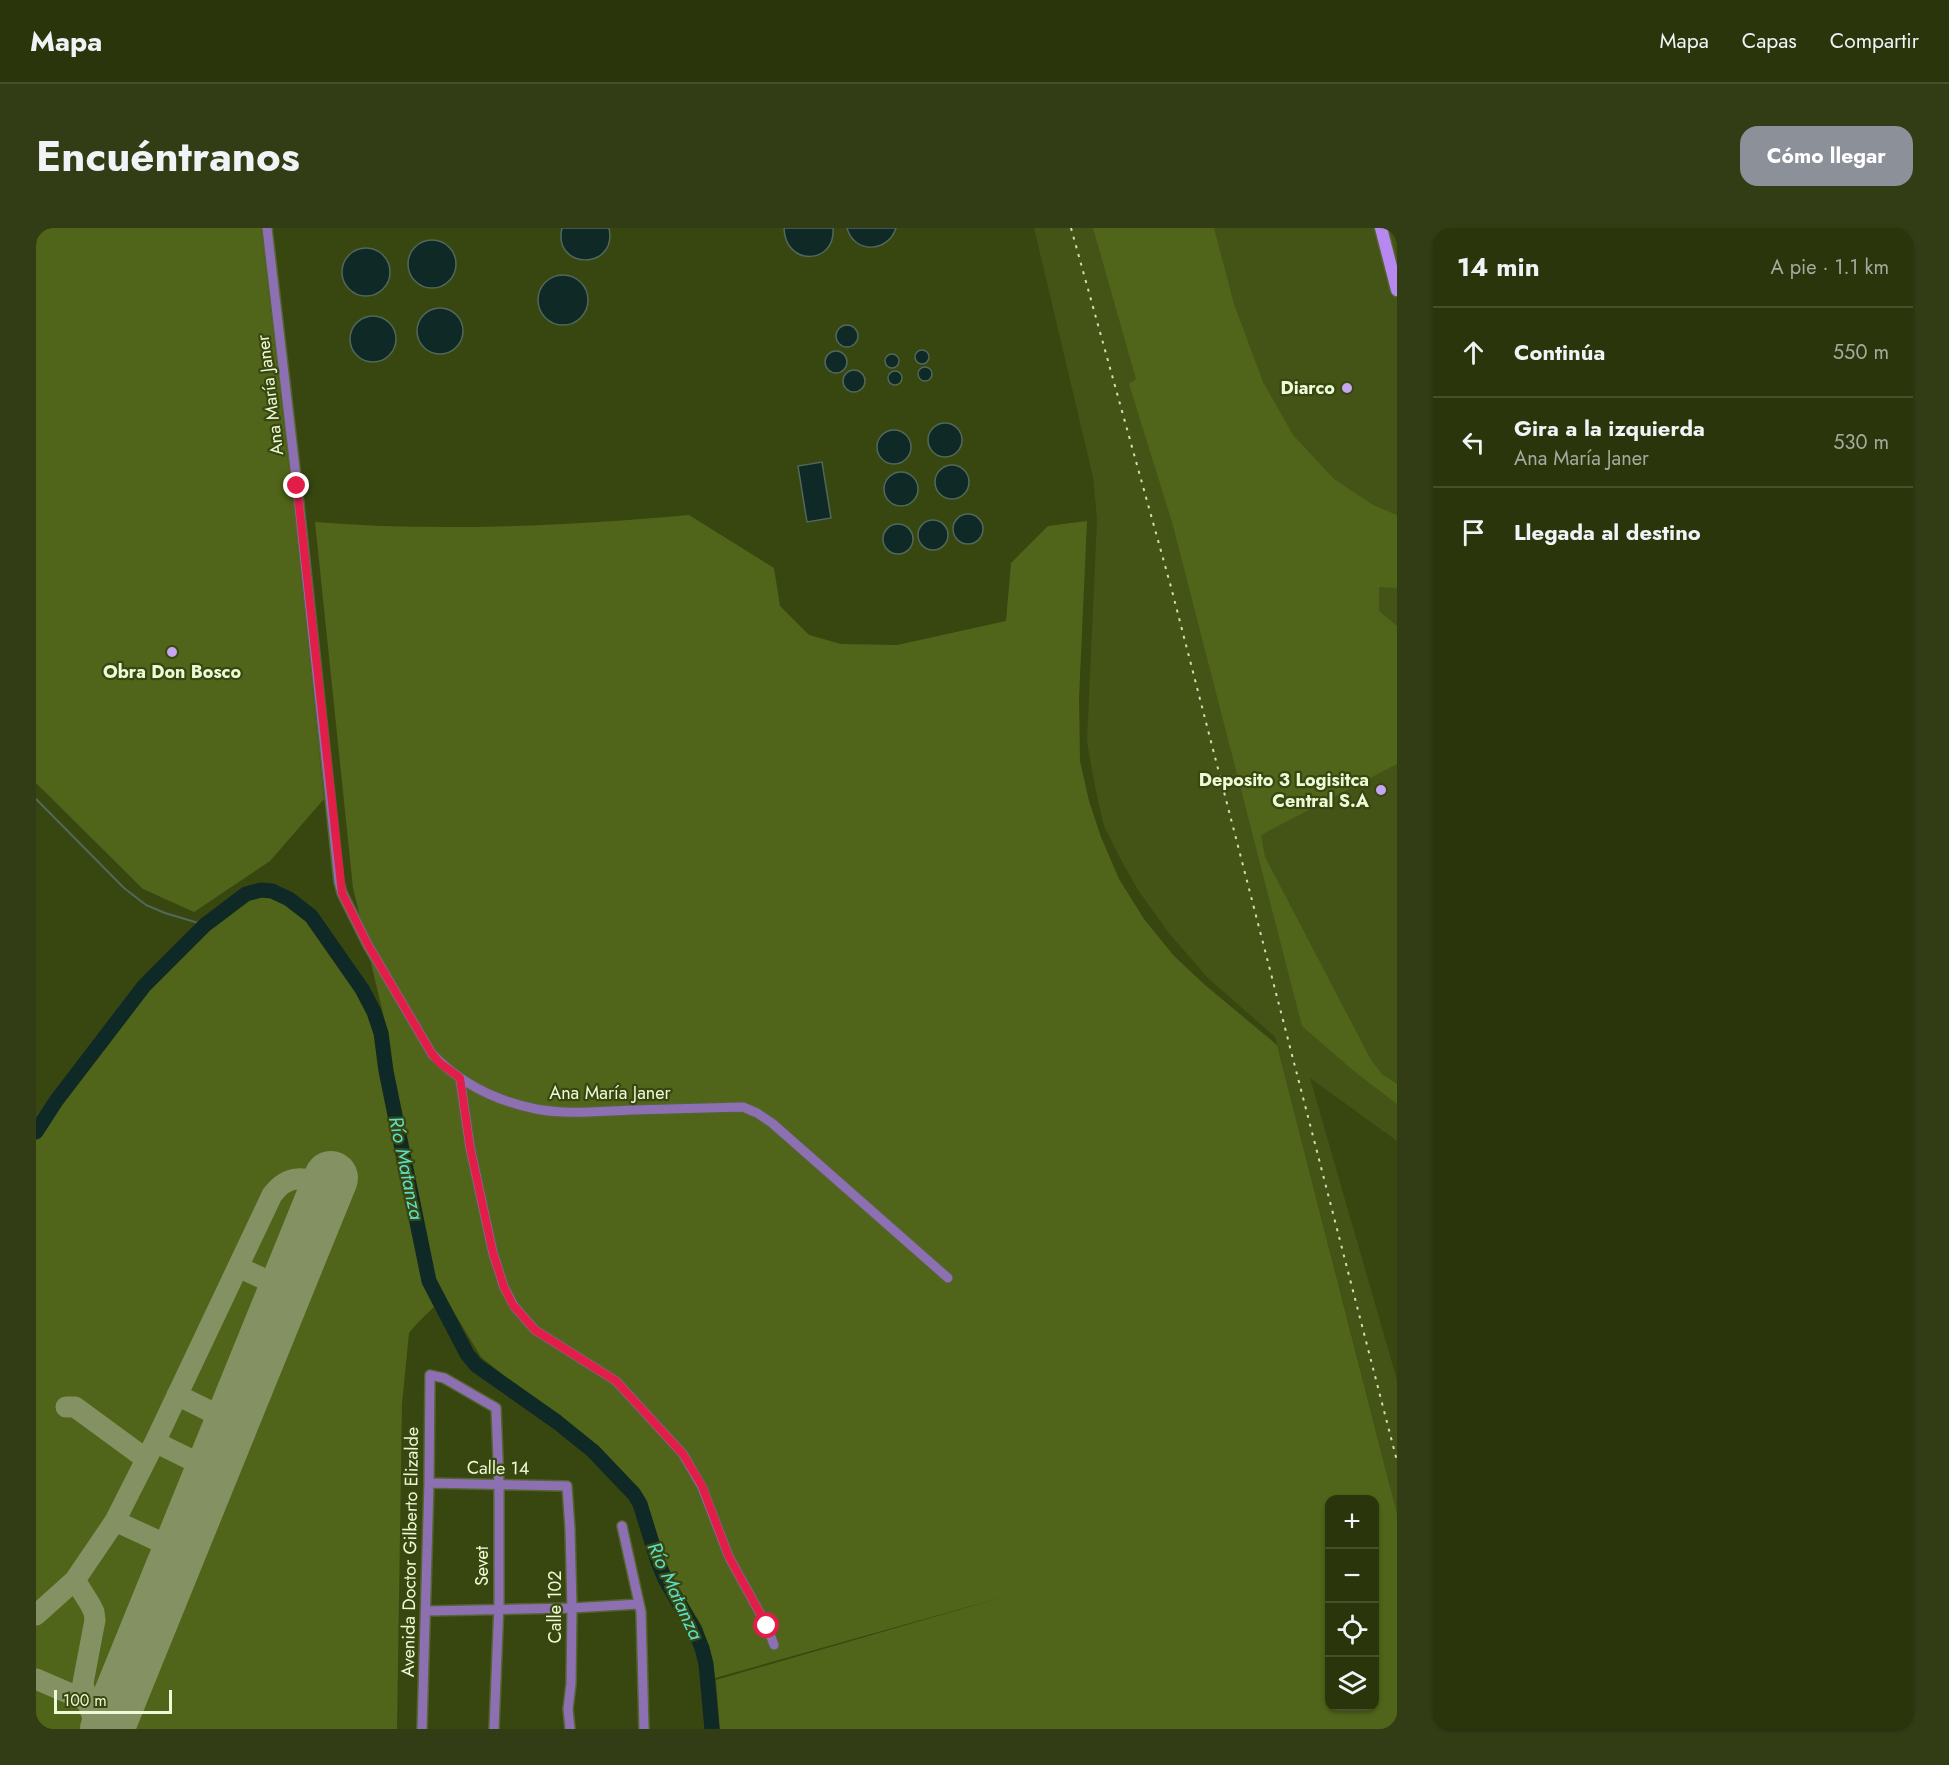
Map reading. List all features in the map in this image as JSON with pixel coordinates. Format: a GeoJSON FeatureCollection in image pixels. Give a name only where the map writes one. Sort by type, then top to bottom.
{"type":"FeatureCollection","features":[{"type":"Feature","properties":{"kind":"street","name":"Ana María Janer"},"geometry":{"type":"LineString","coordinates":[[267,228],[342,893],[368,945],[432,1054],[440,1063],[484,1093],[536,1109],[570,1112],[742,1107],[758,1113],[948,1278]]}},
{"type":"Feature","properties":{"kind":"street"},"geometry":{"type":"LineString","coordinates":[[1381,228],[1397,290]]}},
{"type":"Feature","properties":{"kind":"street"},"geometry":{"type":"LineString","coordinates":[[460,1078],[470,1147],[493,1253],[504,1287],[513,1305],[535,1330],[616,1381],[683,1454],[702,1486],[729,1557],[767,1626],[774,1645]]}},
{"type":"Feature","properties":{"kind":"street","name":"Sevet"},"geometry":{"type":"LineString","coordinates":[[430,1375],[444,1378],[492,1405],[496,1411],[499,1484],[494,1729]]}},
{"type":"Feature","properties":{"kind":"street","name":"Avenida Doctor Gilberto Elizalde"},"geometry":{"type":"LineString","coordinates":[[422,1729],[430,1375]]}},
{"type":"Feature","properties":{"kind":"street","name":"Calle 14"},"geometry":{"type":"LineString","coordinates":[[429,1483],[567,1486]]}},
{"type":"Feature","properties":{"kind":"street","name":"Calle 102"},"geometry":{"type":"LineString","coordinates":[[567,1486],[572,1608],[571,1684],[568,1709],[570,1729]]}},
{"type":"Feature","properties":{"kind":"street"},"geometry":{"type":"LineString","coordinates":[[622,1526],[642,1622],[645,1729]]}},
{"type":"Feature","properties":{"kind":"street"},"geometry":{"type":"LineString","coordinates":[[426,1611],[639,1604]]}},
{"type":"Feature","properties":{"kind":"shaded area","name":"Obra Don Bosco"},"geometry":{"type":"Polygon","coordinates":[[[36,228],[261,228],[324,799],[270,861],[194,912],[143,889],[36,783],[36,228]]]}},
{"type":"Feature","properties":{"kind":"shaded area"},"geometry":{"type":"Polygon","coordinates":[[[1034,228],[1397,228],[1397,1141],[1310,1078],[1397,1380],[1397,1729],[720,1729],[716,1680],[1325,1505],[1325,1711],[1379,1711],[1379,1495],[1359,1495],[1390,1486],[1275,1037],[1208,978],[1168,932],[1138,890],[1104,826],[1087,742],[1097,519],[1093,477],[1034,228]]]}},
{"type":"Feature","properties":{"kind":"shaded area"},"geometry":{"type":"Polygon","coordinates":[[[1093,228],[1214,228],[1234,304],[1263,382],[1293,435],[1334,479],[1373,505],[1397,515],[1397,588],[1379,587],[1379,611],[1397,626],[1397,764],[1261,835],[1265,857],[1371,1060],[1382,1074],[1397,1084],[1397,1104],[1355,1072],[1302,1026],[1172,522],[1129,384],[1136,379],[1093,228]]]}},
{"type":"Feature","properties":{"kind":"shaded area"},"geometry":{"type":"Polygon","coordinates":[[[689,515],[774,568],[780,606],[809,635],[841,644],[897,645],[1006,621],[1011,563],[1048,526],[1087,521],[1079,698],[1080,761],[1089,801],[1119,879],[1144,919],[1174,956],[1277,1045],[1397,1514],[1397,1729],[720,1729],[716,1680],[1010,1595],[715,1678],[702,1626],[668,1570],[639,1494],[596,1449],[481,1357],[435,1281],[392,1070],[387,1030],[353,888],[315,522],[408,527],[549,525],[689,515]]]}},
{"type":"Feature","properties":{"kind":"shaded area"},"geometry":{"type":"Polygon","coordinates":[[[261,890],[272,891],[289,899],[311,916],[362,989],[374,1012],[381,1033],[386,1071],[429,1281],[440,1300],[409,1333],[402,1404],[397,1729],[36,1729],[36,1132],[56,1101],[155,973],[205,925],[237,899],[261,890]]]}},
{"type":"Feature","properties":{"kind":"water"},"geometry":{"type":"Polygon","coordinates":[[[562,228],[609,228],[609,242],[604,252],[595,258],[585,260],[575,258],[566,252],[562,242],[562,228]]]}},
{"type":"Feature","properties":{"kind":"water"},"geometry":{"type":"Polygon","coordinates":[[[784,228],[833,228],[832,240],[827,249],[819,255],[801,255],[792,250],[784,228]]]}},
{"type":"Feature","properties":{"kind":"water"},"geometry":{"type":"Polygon","coordinates":[[[847,228],[896,228],[886,242],[871,247],[856,242],[847,228]]]}},
{"type":"Feature","properties":{"kind":"water"},"geometry":{"type":"Polygon","coordinates":[[[432,240],[449,247],[456,264],[449,281],[432,288],[415,281],[408,264],[415,247],[432,240]]]}},
{"type":"Feature","properties":{"kind":"water"},"geometry":{"type":"Polygon","coordinates":[[[361,248],[371,248],[386,258],[390,272],[386,286],[380,292],[371,296],[361,296],[346,286],[342,277],[342,267],[352,252],[361,248]]]}},
{"type":"Feature","properties":{"kind":"water"},"geometry":{"type":"Polygon","coordinates":[[[563,275],[581,282],[588,300],[581,318],[563,325],[545,318],[538,300],[545,282],[563,275]]]}},
{"type":"Feature","properties":{"kind":"water"},"geometry":{"type":"Polygon","coordinates":[[[440,308],[456,315],[463,331],[456,347],[440,354],[424,347],[417,331],[424,315],[440,308]]]}},
{"type":"Feature","properties":{"kind":"water"},"geometry":{"type":"Polygon","coordinates":[[[373,316],[389,323],[396,339],[389,355],[373,362],[357,355],[350,339],[357,323],[373,316]]]}},
{"type":"Feature","properties":{"kind":"water"},"geometry":{"type":"Polygon","coordinates":[[[847,325],[855,328],[858,336],[855,344],[847,347],[839,344],[836,336],[839,328],[847,325]]]}},
{"type":"Feature","properties":{"kind":"water"},"geometry":{"type":"Polygon","coordinates":[[[919,350],[925,350],[929,357],[925,364],[919,364],[915,360],[915,354],[919,350]]]}},
{"type":"Feature","properties":{"kind":"water"},"geometry":{"type":"Polygon","coordinates":[[[836,351],[844,354],[847,362],[844,370],[836,373],[828,370],[825,362],[828,354],[836,351]]]}},
{"type":"Feature","properties":{"kind":"water"},"geometry":{"type":"Polygon","coordinates":[[[889,354],[895,354],[899,361],[895,368],[889,368],[885,364],[885,358],[889,354]]]}},
{"type":"Feature","properties":{"kind":"water"},"geometry":{"type":"Polygon","coordinates":[[[922,367],[928,367],[932,374],[928,381],[922,381],[918,377],[918,371],[922,367]]]}},
{"type":"Feature","properties":{"kind":"water"},"geometry":{"type":"Polygon","coordinates":[[[854,370],[862,373],[865,381],[862,389],[854,392],[846,389],[843,381],[846,373],[854,370]]]}},
{"type":"Feature","properties":{"kind":"water"},"geometry":{"type":"Polygon","coordinates":[[[892,371],[898,371],[902,378],[898,385],[892,385],[888,381],[888,375],[892,371]]]}},
{"type":"Feature","properties":{"kind":"water"},"geometry":{"type":"Polygon","coordinates":[[[945,423],[957,428],[962,440],[957,452],[945,457],[933,452],[928,440],[933,428],[945,423]]]}},
{"type":"Feature","properties":{"kind":"water"},"geometry":{"type":"Polygon","coordinates":[[[894,430],[906,435],[911,447],[906,459],[894,464],[882,459],[877,447],[882,435],[894,430]]]}},
{"type":"Feature","properties":{"kind":"water"},"geometry":{"type":"Polygon","coordinates":[[[822,462],[831,518],[807,522],[798,466],[822,462]]]}},
{"type":"Feature","properties":{"kind":"water"},"geometry":{"type":"Polygon","coordinates":[[[952,465],[964,470],[969,482],[964,494],[952,499],[940,494],[935,482],[940,470],[952,465]]]}},
{"type":"Feature","properties":{"kind":"water"},"geometry":{"type":"Polygon","coordinates":[[[901,472],[913,477],[918,489],[913,501],[901,506],[889,501],[884,489],[889,477],[901,472]]]}},
{"type":"Feature","properties":{"kind":"water"},"geometry":{"type":"Polygon","coordinates":[[[968,514],[978,519],[983,529],[978,539],[968,544],[958,539],[953,529],[958,519],[968,514]]]}},
{"type":"Feature","properties":{"kind":"water"},"geometry":{"type":"Polygon","coordinates":[[[933,520],[943,525],[948,535],[943,545],[933,550],[923,545],[918,535],[923,525],[933,520]]]}},
{"type":"Feature","properties":{"kind":"water"},"geometry":{"type":"Polygon","coordinates":[[[898,524],[908,529],[913,539],[908,549],[898,554],[888,549],[883,539],[888,529],[898,524]]]}},
{"type":"Feature","properties":{"kind":"waterway"},"geometry":{"type":"LineString","coordinates":[[36,799],[124,888],[146,905],[205,925]]}},
{"type":"Feature","properties":{"kind":"waterway","name":"Río Matanza"},"geometry":{"type":"LineString","coordinates":[[36,1132],[56,1101],[144,986],[205,925],[246,894],[261,890],[272,891],[289,899],[311,916],[362,989],[374,1012],[381,1033],[386,1071],[429,1281],[467,1354],[476,1365],[557,1422],[593,1451],[634,1494],[640,1504],[665,1579],[695,1631],[702,1648],[706,1664],[712,1729]]}},
{"type":"Feature","properties":{"kind":"taxiway"},"geometry":{"type":"LineString","coordinates":[[212,1470],[155,1442],[272,1195],[284,1183],[291,1180],[305,1179],[328,1186]]}},
{"type":"Feature","properties":{"kind":"taxiway"},"geometry":{"type":"LineString","coordinates":[[238,1267],[286,1289]]}},
{"type":"Feature","properties":{"kind":"taxiway"},"geometry":{"type":"LineString","coordinates":[[177,1395],[232,1422]]}},
{"type":"Feature","properties":{"kind":"taxiway"},"geometry":{"type":"LineString","coordinates":[[66,1407],[75,1407],[146,1459]]}},
{"type":"Feature","properties":{"kind":"taxiway"},"geometry":{"type":"LineString","coordinates":[[36,1615],[75,1580],[115,1521],[155,1442]]}},
{"type":"Feature","properties":{"kind":"taxiway"},"geometry":{"type":"LineString","coordinates":[[115,1521],[180,1551]]}},
{"type":"Feature","properties":{"kind":"taxiway"},"geometry":{"type":"LineString","coordinates":[[75,1580],[94,1612],[95,1620],[83,1683],[97,1729]]}},
{"type":"Feature","properties":{"kind":"taxiway"},"geometry":{"type":"LineString","coordinates":[[36,1679],[87,1701]]}},
{"type":"Feature","properties":{"kind":"runway"},"geometry":{"type":"LineString","coordinates":[[107,1729],[331,1178]]}},
{"type":"Feature","properties":{"kind":"railway"},"geometry":{"type":"LineString","coordinates":[[1071,228],[1171,587],[1397,1461]]}},
{"type":"Feature","properties":{"kind":"place","name":"Diarco"},"geometry":{"type":"Point","coordinates":[1347,388]}},
{"type":"Feature","properties":{"kind":"place","name":"Obra Don Bosco"},"geometry":{"type":"Point","coordinates":[172,652]}},
{"type":"Feature","properties":{"kind":"place","name":"Deposito 3 Logisitca Central S.A"},"geometry":{"type":"Point","coordinates":[1381,790]}},
{"type":"Feature","properties":{"kind":"route"},"geometry":{"type":"LineString","coordinates":[[297,486],[339,882],[342,893],[368,945],[432,1054],[460,1078],[470,1147],[493,1253],[504,1287],[513,1305],[535,1330],[616,1381],[683,1454],[702,1486],[729,1557],[767,1626]]}}]}
